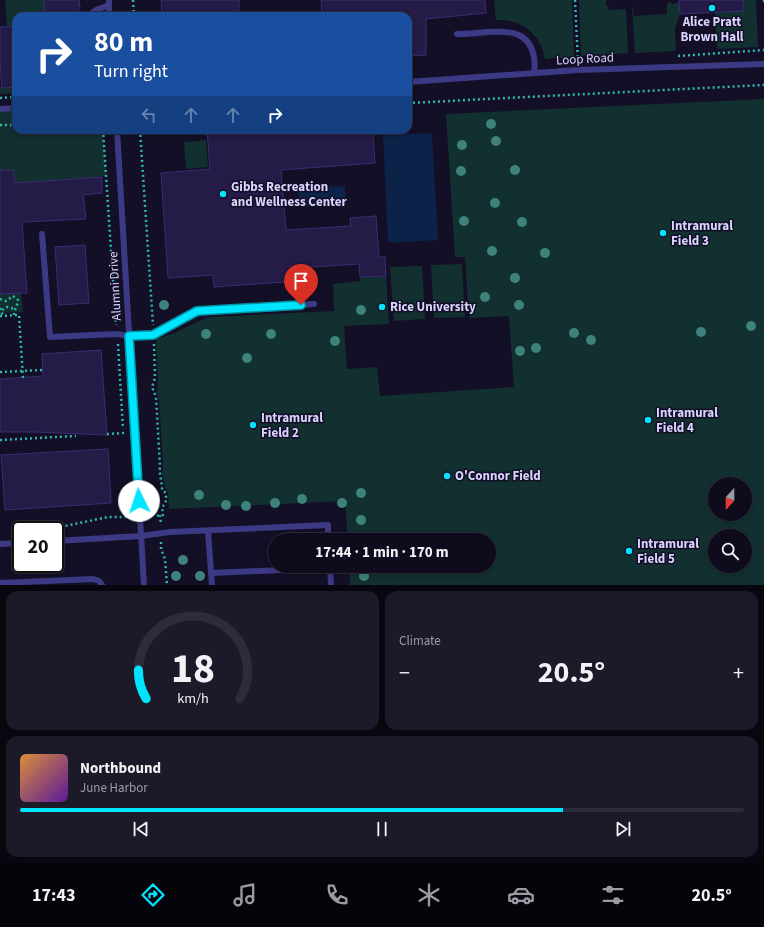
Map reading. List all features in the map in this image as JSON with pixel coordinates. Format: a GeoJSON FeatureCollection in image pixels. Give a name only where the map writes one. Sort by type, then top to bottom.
{"type":"FeatureCollection","features":[{"type":"Feature","properties":{"kind":"lane"},"geometry":{"type":"LineString","coordinates":[[93,12],[109,2]]}},
{"type":"Feature","properties":{"kind":"lane"},"geometry":{"type":"LineString","coordinates":[[457,34],[508,31],[520,35],[526,40],[531,49],[534,58],[535,73]]}},
{"type":"Feature","properties":{"kind":"lane","name":"Loop Road"},"geometry":{"type":"LineString","coordinates":[[412,82],[578,70],[764,64]]}},
{"type":"Feature","properties":{"kind":"lane"},"geometry":{"type":"LineString","coordinates":[[0,109],[12,108]]}},
{"type":"Feature","properties":{"kind":"lane","name":"Alumni Drive"},"geometry":{"type":"LineString","coordinates":[[117,134],[144,585]]}},
{"type":"Feature","properties":{"kind":"lane"},"geometry":{"type":"LineString","coordinates":[[42,234],[50,337],[117,334],[129,336],[153,335],[197,311],[314,304]]}},
{"type":"Feature","properties":{"kind":"lane"},"geometry":{"type":"LineString","coordinates":[[64,540],[328,525],[328,533]]}},
{"type":"Feature","properties":{"kind":"lane"},"geometry":{"type":"LineString","coordinates":[[208,531],[212,585]]}},
{"type":"Feature","properties":{"kind":"lane"},"geometry":{"type":"LineString","coordinates":[[0,544],[12,543]]}},
{"type":"Feature","properties":{"kind":"lane"},"geometry":{"type":"LineString","coordinates":[[211,573],[268,570]]}},
{"type":"Feature","properties":{"kind":"lane"},"geometry":{"type":"LineString","coordinates":[[330,573],[331,585]]}},
{"type":"Feature","properties":{"kind":"lane"},"geometry":{"type":"LineString","coordinates":[[0,583],[75,582],[96,579],[102,585]]}},
{"type":"Feature","properties":{"kind":"path"},"geometry":{"type":"LineString","coordinates":[[132,0],[134,12]]}},
{"type":"Feature","properties":{"kind":"path"},"geometry":{"type":"LineString","coordinates":[[575,0],[578,70]]}},
{"type":"Feature","properties":{"kind":"path"},"geometry":{"type":"LineString","coordinates":[[412,103],[764,85]]}},
{"type":"Feature","properties":{"kind":"path"},"geometry":{"type":"LineString","coordinates":[[0,98],[12,97]]}},
{"type":"Feature","properties":{"kind":"path"},"geometry":{"type":"LineString","coordinates":[[0,125],[12,125]]}},
{"type":"Feature","properties":{"kind":"path"},"geometry":{"type":"LineString","coordinates":[[102,134],[124,435],[107,434]]}},
{"type":"Feature","properties":{"kind":"path"},"geometry":{"type":"LineString","coordinates":[[0,299],[6,301],[14,297],[18,300],[14,316]]}},
{"type":"Feature","properties":{"kind":"path"},"geometry":{"type":"LineString","coordinates":[[15,309],[7,307],[1,309],[1,316],[19,315],[23,378]]}},
{"type":"Feature","properties":{"kind":"path"},"geometry":{"type":"LineString","coordinates":[[0,372],[43,370]]}},
{"type":"Feature","properties":{"kind":"path"},"geometry":{"type":"LineString","coordinates":[[0,440],[76,436]]}},
{"type":"Feature","properties":{"kind":"path"},"geometry":{"type":"LineString","coordinates":[[160,516],[161,549],[165,559],[167,585]]}},
{"type":"Feature","properties":{"kind":"path"},"geometry":{"type":"LineString","coordinates":[[64,526],[108,517],[131,517],[131,536]]}},
{"type":"Feature","properties":{"kind":"green space"},"geometry":{"type":"Polygon","coordinates":[[[5,0],[44,0],[46,12],[12,12],[12,26],[7,27],[5,0]]]}},
{"type":"Feature","properties":{"kind":"green space"},"geometry":{"type":"Polygon","coordinates":[[[494,0],[572,0],[574,57],[545,59],[539,41],[528,29],[514,22],[496,20],[494,0]]]}},
{"type":"Feature","properties":{"kind":"green space"},"geometry":{"type":"Polygon","coordinates":[[[579,0],[606,0],[606,6],[608,6],[609,10],[626,9],[628,53],[581,56],[579,0]]]}},
{"type":"Feature","properties":{"kind":"green space"},"geometry":{"type":"Polygon","coordinates":[[[743,0],[756,0],[758,47],[717,49],[715,13],[744,11],[743,0]]]}},
{"type":"Feature","properties":{"kind":"green space"},"geometry":{"type":"Polygon","coordinates":[[[671,2],[672,4],[679,2],[680,14],[675,28],[676,51],[635,53],[632,7],[634,16],[667,14],[667,3],[671,2]]]}},
{"type":"Feature","properties":{"kind":"green space"},"geometry":{"type":"Polygon","coordinates":[[[0,86],[2,88],[12,87],[12,93],[0,94],[0,86]]]}},
{"type":"Feature","properties":{"kind":"green space"},"geometry":{"type":"Polygon","coordinates":[[[764,99],[764,585],[350,585],[349,573],[496,573],[496,533],[347,533],[345,501],[169,509],[168,493],[162,474],[163,466],[159,401],[157,394],[158,382],[156,338],[169,335],[210,317],[334,311],[333,284],[360,281],[360,277],[386,276],[389,324],[344,326],[347,369],[377,367],[380,396],[514,387],[509,316],[469,318],[465,257],[455,257],[446,114],[764,99]]]}},
{"type":"Feature","properties":{"kind":"green space"},"geometry":{"type":"Polygon","coordinates":[[[12,108],[12,134],[103,134],[106,176],[15,183],[13,170],[0,171],[0,109],[12,108]]]}},
{"type":"Feature","properties":{"kind":"green space"},"geometry":{"type":"Polygon","coordinates":[[[206,140],[208,167],[186,169],[184,142],[206,140]]]}},
{"type":"Feature","properties":{"kind":"green space"},"geometry":{"type":"Polygon","coordinates":[[[462,264],[465,317],[434,318],[431,265],[462,264]]]}},
{"type":"Feature","properties":{"kind":"green space"},"geometry":{"type":"Polygon","coordinates":[[[422,266],[425,319],[394,321],[390,267],[422,266]]]}},
{"type":"Feature","properties":{"kind":"green space"},"geometry":{"type":"Polygon","coordinates":[[[21,293],[23,312],[0,313],[0,294],[21,293]]]}},
{"type":"Feature","properties":{"kind":"water"},"geometry":{"type":"Polygon","coordinates":[[[432,133],[438,240],[388,243],[383,135],[432,133]]]}},
{"type":"Feature","properties":{"kind":"water"},"geometry":{"type":"Polygon","coordinates":[[[345,186],[346,205],[299,207],[298,187],[345,186]]]}},
{"type":"Feature","properties":{"kind":"building"},"geometry":{"type":"Polygon","coordinates":[[[44,0],[79,0],[80,8],[76,12],[45,11],[44,0]]]}},
{"type":"Feature","properties":{"kind":"building"},"geometry":{"type":"Polygon","coordinates":[[[161,0],[239,0],[239,12],[162,12],[161,0]]]}},
{"type":"Feature","properties":{"kind":"building"},"geometry":{"type":"Polygon","coordinates":[[[321,0],[485,0],[486,13],[426,19],[426,55],[412,56],[412,12],[322,12],[321,0]]]}},
{"type":"Feature","properties":{"kind":"building","name":"Alice Pratt Brown Hall"},"geometry":{"type":"Polygon","coordinates":[[[679,0],[743,0],[744,11],[680,14],[679,0]]]}},
{"type":"Feature","properties":{"kind":"building"},"geometry":{"type":"Polygon","coordinates":[[[12,26],[12,87],[2,88],[0,64],[0,27],[12,26]]]}},
{"type":"Feature","properties":{"kind":"building","name":"Gibbs Recreation and Wellness Center"},"geometry":{"type":"Polygon","coordinates":[[[207,134],[373,134],[375,163],[281,170],[286,230],[351,226],[350,218],[376,216],[379,257],[385,257],[386,276],[360,277],[359,264],[297,268],[298,281],[214,287],[213,275],[168,278],[161,173],[210,169],[207,134]]]}},
{"type":"Feature","properties":{"kind":"building"},"geometry":{"type":"Polygon","coordinates":[[[0,170],[13,170],[15,183],[102,177],[102,193],[83,195],[86,219],[22,222],[27,293],[0,294],[0,170]]]}},
{"type":"Feature","properties":{"kind":"building"},"geometry":{"type":"Polygon","coordinates":[[[85,245],[89,303],[59,305],[55,247],[85,245]]]}},
{"type":"Feature","properties":{"kind":"building"},"geometry":{"type":"Polygon","coordinates":[[[101,350],[107,435],[0,432],[0,379],[43,376],[42,354],[101,350]]]}},
{"type":"Feature","properties":{"kind":"building"},"geometry":{"type":"Polygon","coordinates":[[[108,449],[111,503],[5,510],[1,455],[108,449]]]}},
{"type":"Feature","properties":{"kind":"place","name":"Alice Pratt Brown Hall"},"geometry":{"type":"Point","coordinates":[712,8]}},
{"type":"Feature","properties":{"kind":"place","name":"Gibbs Recreation and Wellness Center"},"geometry":{"type":"Point","coordinates":[223,194]}},
{"type":"Feature","properties":{"kind":"place","name":"Intramural Field 3"},"geometry":{"type":"Point","coordinates":[663,233]}},
{"type":"Feature","properties":{"kind":"place","name":"Rice University"},"geometry":{"type":"Point","coordinates":[382,307]}},
{"type":"Feature","properties":{"kind":"place","name":"Intramural Field 4"},"geometry":{"type":"Point","coordinates":[648,420]}},
{"type":"Feature","properties":{"kind":"place","name":"Intramural Field 2"},"geometry":{"type":"Point","coordinates":[253,425]}},
{"type":"Feature","properties":{"kind":"place","name":"O'Connor Field"},"geometry":{"type":"Point","coordinates":[447,476]}},
{"type":"Feature","properties":{"kind":"place","name":"Intramural Field 5"},"geometry":{"type":"Point","coordinates":[629,551]}},
{"type":"Feature","properties":{"kind":"route"},"geometry":{"type":"LineString","coordinates":[[139,501],[129,336],[153,335],[197,311],[301,305]]}}]}
